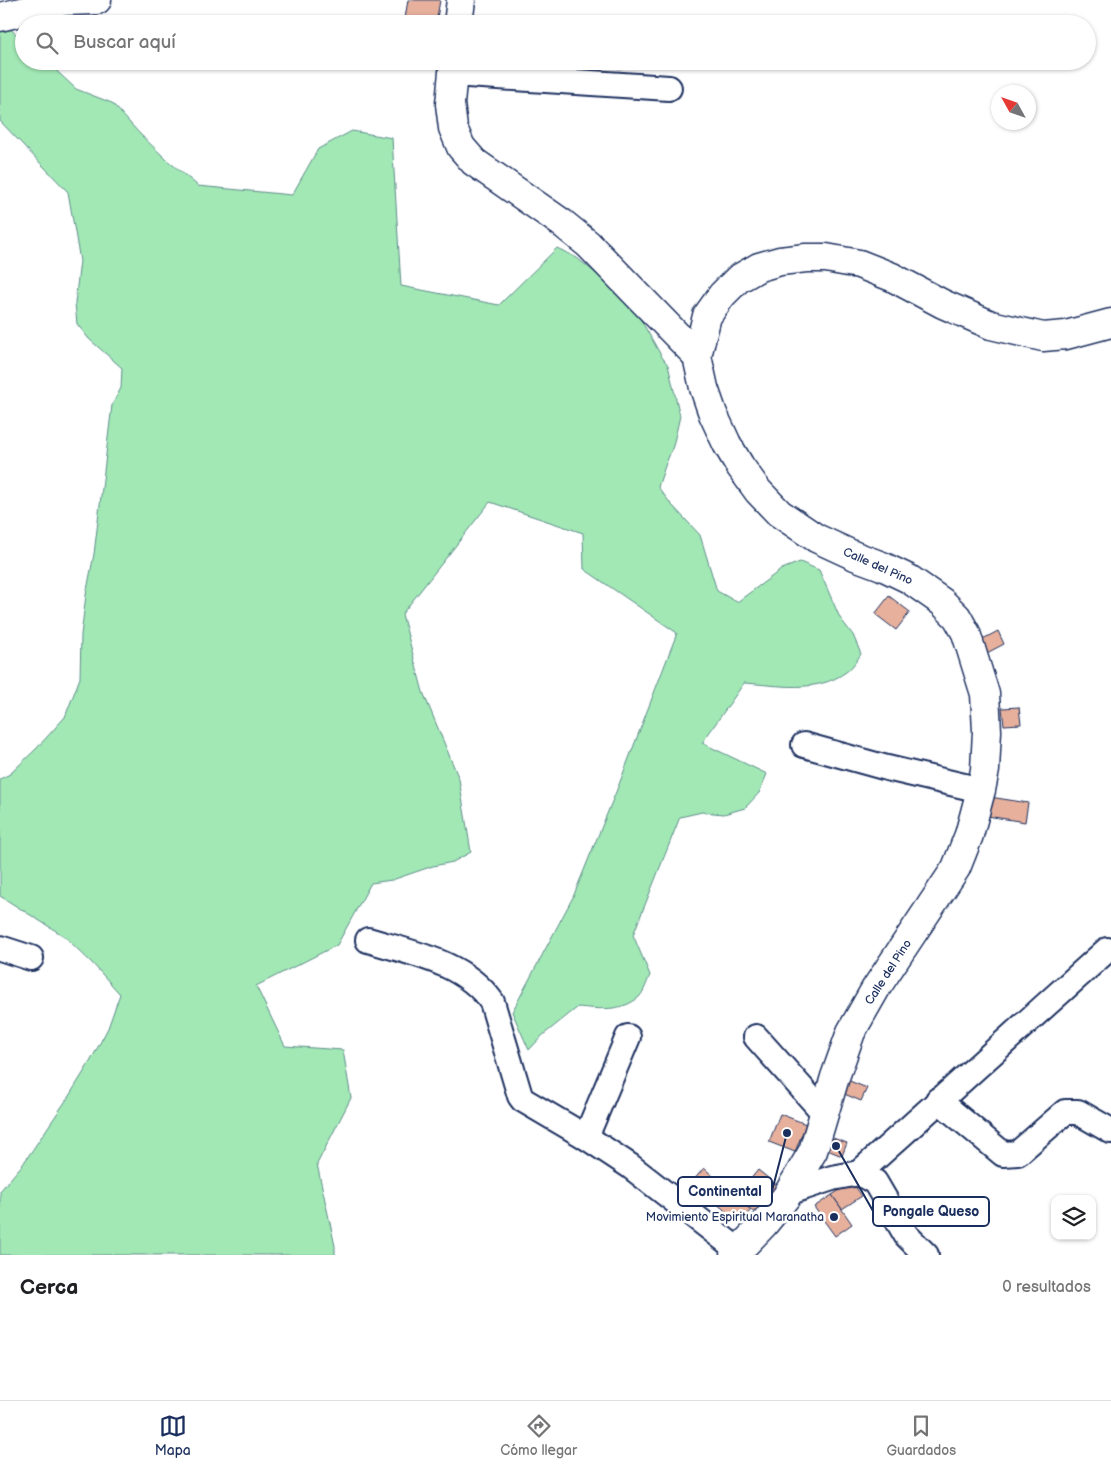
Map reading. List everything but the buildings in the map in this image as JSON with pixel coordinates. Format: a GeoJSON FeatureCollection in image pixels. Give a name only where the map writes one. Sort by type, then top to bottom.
{"type":"FeatureCollection","features":[{"type":"Feature","properties":{"kind":"main road"},"geometry":{"type":"LineString","coordinates":[[0,17],[64,0],[97,0]]}},
{"type":"Feature","properties":{"kind":"main road"},"geometry":{"type":"LineString","coordinates":[[459,15],[461,0]]}},
{"type":"Feature","properties":{"kind":"main road"},"geometry":{"type":"LineString","coordinates":[[453,70],[450,104],[453,128],[461,147],[474,162],[562,223],[588,244],[697,356]]}},
{"type":"Feature","properties":{"kind":"main road","name":"Calle del Pino"},"geometry":{"type":"LineString","coordinates":[[736,1253],[764,1224],[790,1192],[813,1151],[835,1077],[851,1032],[876,988],[956,868],[969,836],[981,790],[985,770],[987,731],[985,694],[966,634],[957,617],[942,602],[909,579],[816,538],[779,514],[758,491],[740,466],[713,414],[704,388],[697,356],[707,316],[722,295],[738,279],[759,267],[806,258],[826,258],[859,264],[892,277],[943,304],[991,325],[1044,337],[1066,335],[1111,323]]}},
{"type":"Feature","properties":{"kind":"street"},"geometry":{"type":"LineString","coordinates":[[475,70],[669,88]]}},
{"type":"Feature","properties":{"kind":"street"},"geometry":{"type":"LineString","coordinates":[[804,745],[887,768],[981,790]]}},
{"type":"Feature","properties":{"kind":"street"},"geometry":{"type":"LineString","coordinates":[[368,940],[442,963],[455,970],[488,996],[494,1009],[520,1096],[586,1137],[637,1172],[736,1253]]}},
{"type":"Feature","properties":{"kind":"street"},"geometry":{"type":"LineString","coordinates":[[0,948],[30,958]]}},
{"type":"Feature","properties":{"kind":"street"},"geometry":{"type":"LineString","coordinates":[[790,1192],[832,1178],[859,1172],[1108,950]]}},
{"type":"Feature","properties":{"kind":"street"},"geometry":{"type":"LineString","coordinates":[[586,1137],[628,1037]]}},
{"type":"Feature","properties":{"kind":"street"},"geometry":{"type":"LineString","coordinates":[[756,1037],[824,1113]]}},
{"type":"Feature","properties":{"kind":"street"},"geometry":{"type":"LineString","coordinates":[[938,1100],[1003,1154],[1018,1153],[1065,1112],[1078,1112],[1111,1131]]}},
{"type":"Feature","properties":{"kind":"street"},"geometry":{"type":"LineString","coordinates":[[859,1172],[875,1182],[906,1235],[926,1255]]}},
{"type":"Feature","properties":{"kind":"green space"},"geometry":{"type":"Polygon","coordinates":[[[0,20],[15,33],[15,70],[56,70],[76,89],[112,103],[139,133],[198,186],[292,195],[318,149],[352,131],[392,138],[401,286],[499,305],[557,248],[577,258],[615,289],[641,320],[668,365],[680,416],[673,446],[658,487],[700,535],[717,591],[737,602],[782,569],[800,562],[819,570],[840,618],[853,635],[861,654],[846,672],[834,679],[810,686],[744,683],[702,743],[767,774],[759,793],[745,808],[724,814],[702,812],[680,817],[633,935],[650,975],[639,997],[632,1002],[618,1007],[602,1009],[578,1007],[543,1035],[529,1050],[512,1012],[573,897],[618,787],[677,633],[584,569],[583,533],[490,502],[402,614],[423,692],[459,779],[471,852],[453,862],[433,866],[392,880],[371,883],[337,945],[256,986],[285,1046],[343,1050],[351,1098],[317,1164],[335,1246],[335,1255],[0,1255],[0,1191],[23,1164],[90,1062],[108,1028],[120,994],[64,936],[0,896],[0,779],[10,774],[65,717],[80,678],[81,635],[86,595],[94,554],[112,405],[121,388],[122,368],[89,339],[77,324],[75,303],[80,261],[68,192],[0,121],[0,20]]]}},
{"type":"Feature","properties":{"kind":"place","name":"Continental"},"geometry":{"type":"Point","coordinates":[787,1133]}},
{"type":"Feature","properties":{"kind":"place","name":"Pongale Queso"},"geometry":{"type":"Point","coordinates":[836,1146]}},
{"type":"Feature","properties":{"kind":"place","name":"Movimiento Espiritual Maranatha"},"geometry":{"type":"Point","coordinates":[834,1217]}}]}
